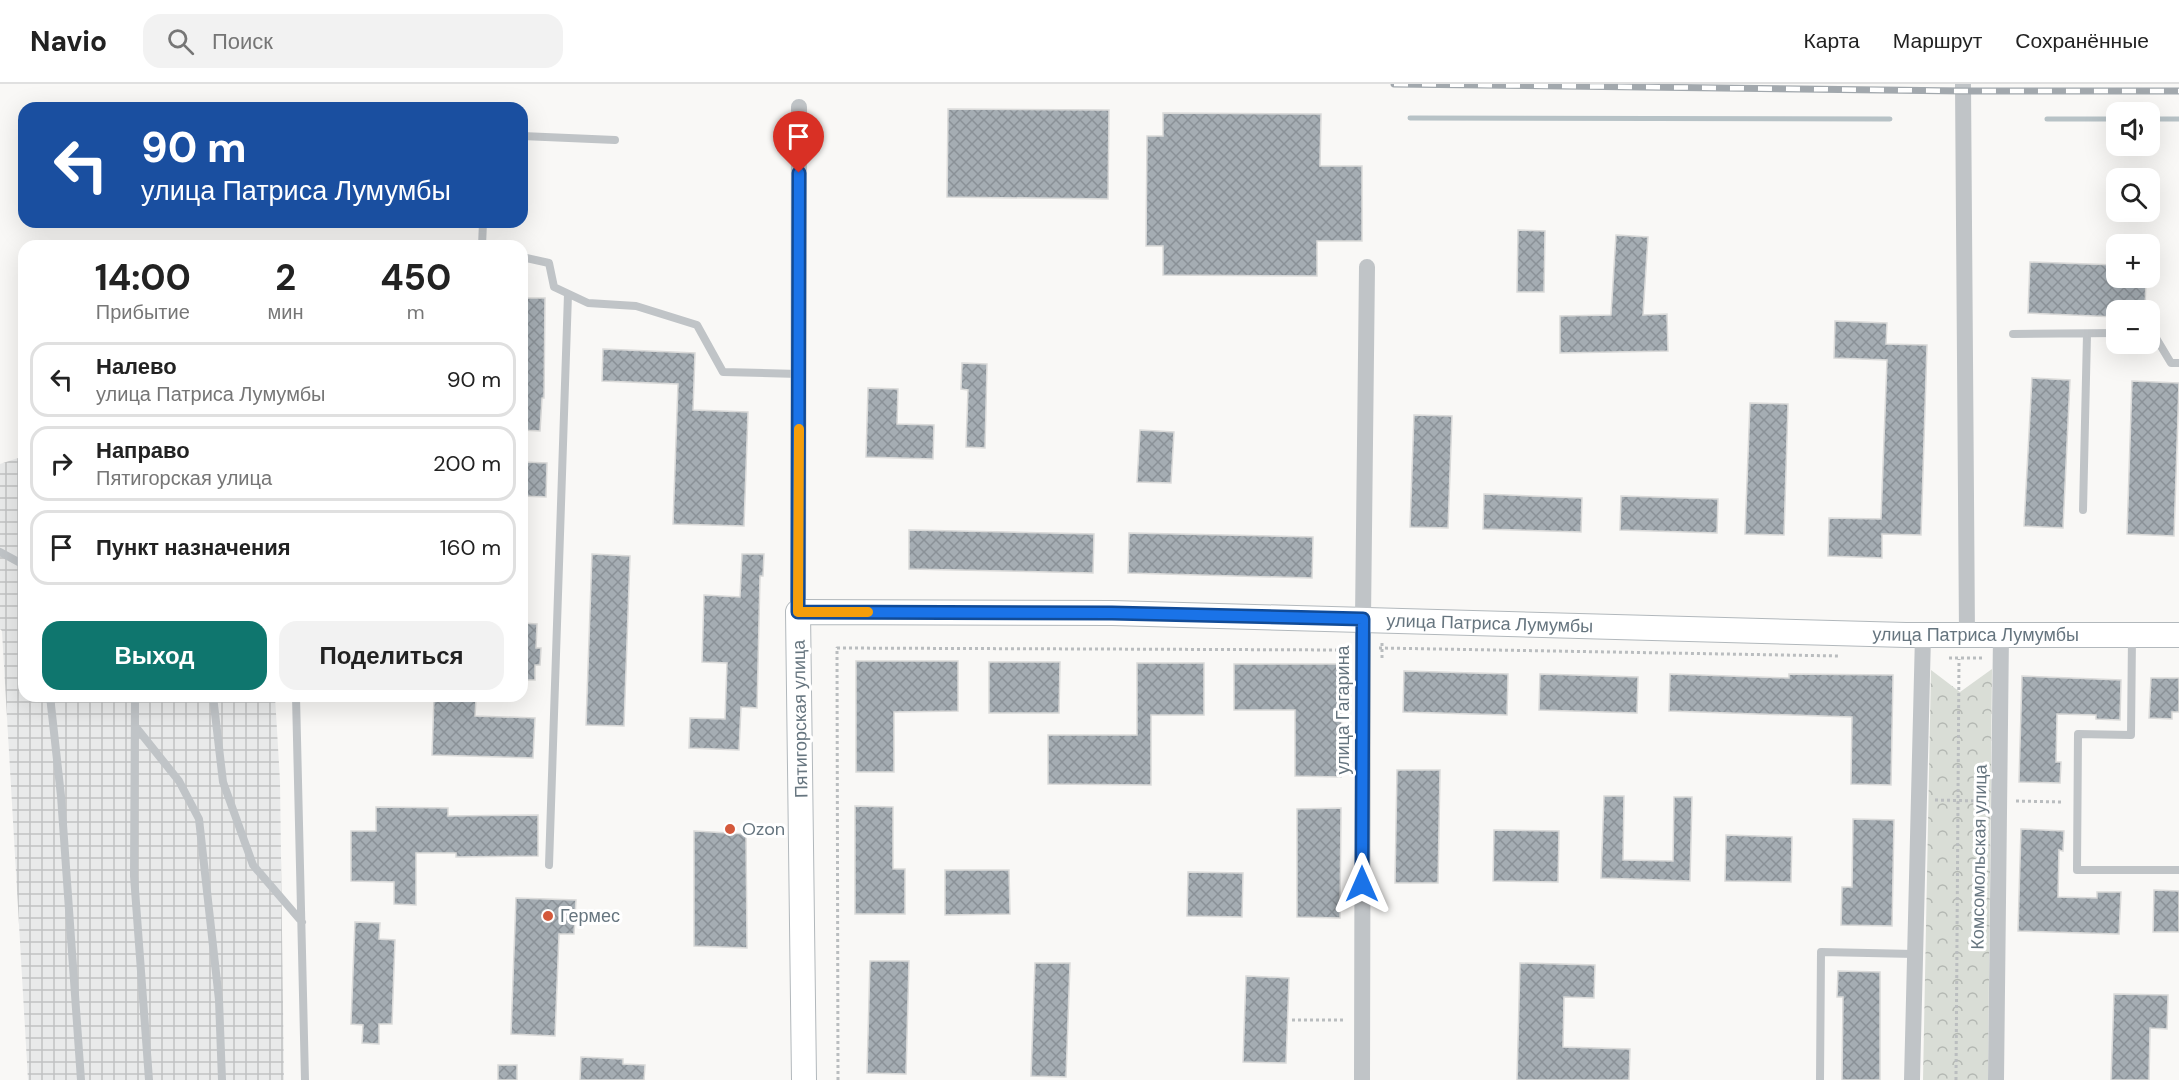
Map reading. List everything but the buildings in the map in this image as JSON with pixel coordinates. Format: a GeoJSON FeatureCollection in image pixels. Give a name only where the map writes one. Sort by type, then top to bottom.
{"type":"FeatureCollection","features":[{"type":"Feature","properties":{"kind":"street"},"geometry":{"type":"LineString","coordinates":[[1963,84],[1967,635]]}},
{"type":"Feature","properties":{"kind":"street","name":"Пятигорская улица"},"geometry":{"type":"LineString","coordinates":[[799,107],[798,612],[804,1080]]}},
{"type":"Feature","properties":{"kind":"street","name":"улица Гагарина"},"geometry":{"type":"LineString","coordinates":[[1362,1080],[1363,619],[1367,267]]}},
{"type":"Feature","properties":{"kind":"street","name":"улица Патриса Лумумбы"},"geometry":{"type":"LineString","coordinates":[[798,612],[1112,613],[1363,619],[1922,646],[1967,635],[2179,635]]}},
{"type":"Feature","properties":{"kind":"street","name":"Комсомольская улица"},"geometry":{"type":"LineString","coordinates":[[1996,1080],[2001,634]]}},
{"type":"Feature","properties":{"kind":"street"},"geometry":{"type":"LineString","coordinates":[[1912,1080],[1922,646]]}},
{"type":"Feature","properties":{"kind":"lane"},"geometry":{"type":"LineString","coordinates":[[528,136],[615,141]]}},
{"type":"Feature","properties":{"kind":"lane"},"geometry":{"type":"LineString","coordinates":[[528,258],[549,263],[554,287],[588,303],[636,306],[697,325],[723,372],[799,374]]}},
{"type":"Feature","properties":{"kind":"lane"},"geometry":{"type":"LineString","coordinates":[[549,865],[568,294]]}},
{"type":"Feature","properties":{"kind":"lane"},"geometry":{"type":"LineString","coordinates":[[2013,334],[2106,333]]}},
{"type":"Feature","properties":{"kind":"lane"},"geometry":{"type":"LineString","coordinates":[[2084,510],[2087,334]]}},
{"type":"Feature","properties":{"kind":"lane"},"geometry":{"type":"LineString","coordinates":[[2160,345],[2170,363],[2179,363]]}},
{"type":"Feature","properties":{"kind":"lane"},"geometry":{"type":"LineString","coordinates":[[0,552],[18,562]]}},
{"type":"Feature","properties":{"kind":"lane"},"geometry":{"type":"LineString","coordinates":[[2132,635],[2131,735],[2078,734],[2077,870],[2179,870]]}},
{"type":"Feature","properties":{"kind":"lane"},"geometry":{"type":"LineString","coordinates":[[51,702],[61,796],[81,1080]]}},
{"type":"Feature","properties":{"kind":"lane"},"geometry":{"type":"LineString","coordinates":[[135,702],[134,876],[149,1080]]}},
{"type":"Feature","properties":{"kind":"lane"},"geometry":{"type":"LineString","coordinates":[[214,702],[223,782],[253,865],[302,922]]}},
{"type":"Feature","properties":{"kind":"lane"},"geometry":{"type":"LineString","coordinates":[[296,702],[305,1080]]}},
{"type":"Feature","properties":{"kind":"lane"},"geometry":{"type":"LineString","coordinates":[[134,726],[180,780],[199,819],[219,1000],[222,1080]]}},
{"type":"Feature","properties":{"kind":"lane"},"geometry":{"type":"LineString","coordinates":[[1820,1080],[1821,952],[1916,954]]}},
{"type":"Feature","properties":{"kind":"path"},"geometry":{"type":"LineString","coordinates":[[1922,646],[1959,658],[2001,659]]}},
{"type":"Feature","properties":{"kind":"path"},"geometry":{"type":"LineString","coordinates":[[838,1080],[837,648],[1363,649],[1848,657]]}},
{"type":"Feature","properties":{"kind":"path"},"geometry":{"type":"LineString","coordinates":[[1956,1080],[1959,658]]}},
{"type":"Feature","properties":{"kind":"path"},"geometry":{"type":"LineString","coordinates":[[1293,1020],[1362,1019]]}},
{"type":"Feature","properties":{"kind":"shaded area"},"geometry":{"type":"Polygon","coordinates":[[[18,458],[18,702],[275,702],[280,781],[284,1080],[28,1080],[2,631],[0,629],[0,464],[18,458]]]}},
{"type":"Feature","properties":{"kind":"green space"},"geometry":{"type":"Polygon","coordinates":[[[1992,669],[1988,1080],[1923,1080],[1931,670],[1960,692],[1992,669]]]}},
{"type":"Feature","properties":{"kind":"waterway"},"geometry":{"type":"LineString","coordinates":[[1410,118],[1890,119]]}},
{"type":"Feature","properties":{"kind":"waterway"},"geometry":{"type":"LineString","coordinates":[[2047,119],[2106,119]]}},
{"type":"Feature","properties":{"kind":"waterway"},"geometry":{"type":"LineString","coordinates":[[2160,119],[2179,119]]}},
{"type":"Feature","properties":{"kind":"railway"},"geometry":{"type":"LineString","coordinates":[[1394,84],[1963,91],[2179,91]]}},
{"type":"Feature","properties":{"kind":"slow traffic"},"geometry":{"type":"LineString","coordinates":[[799,429],[798,612],[868,612]]}},
{"type":"Feature","properties":{"kind":"place","name":"Ozon"},"geometry":{"type":"Point","coordinates":[730,829]}},
{"type":"Feature","properties":{"kind":"place","name":"Гермес"},"geometry":{"type":"Point","coordinates":[548,916]}},
{"type":"Feature","properties":{"kind":"route"},"geometry":{"type":"LineString","coordinates":[[799,173],[798,612],[1112,613],[1363,619],[1362,884]]}}]}
